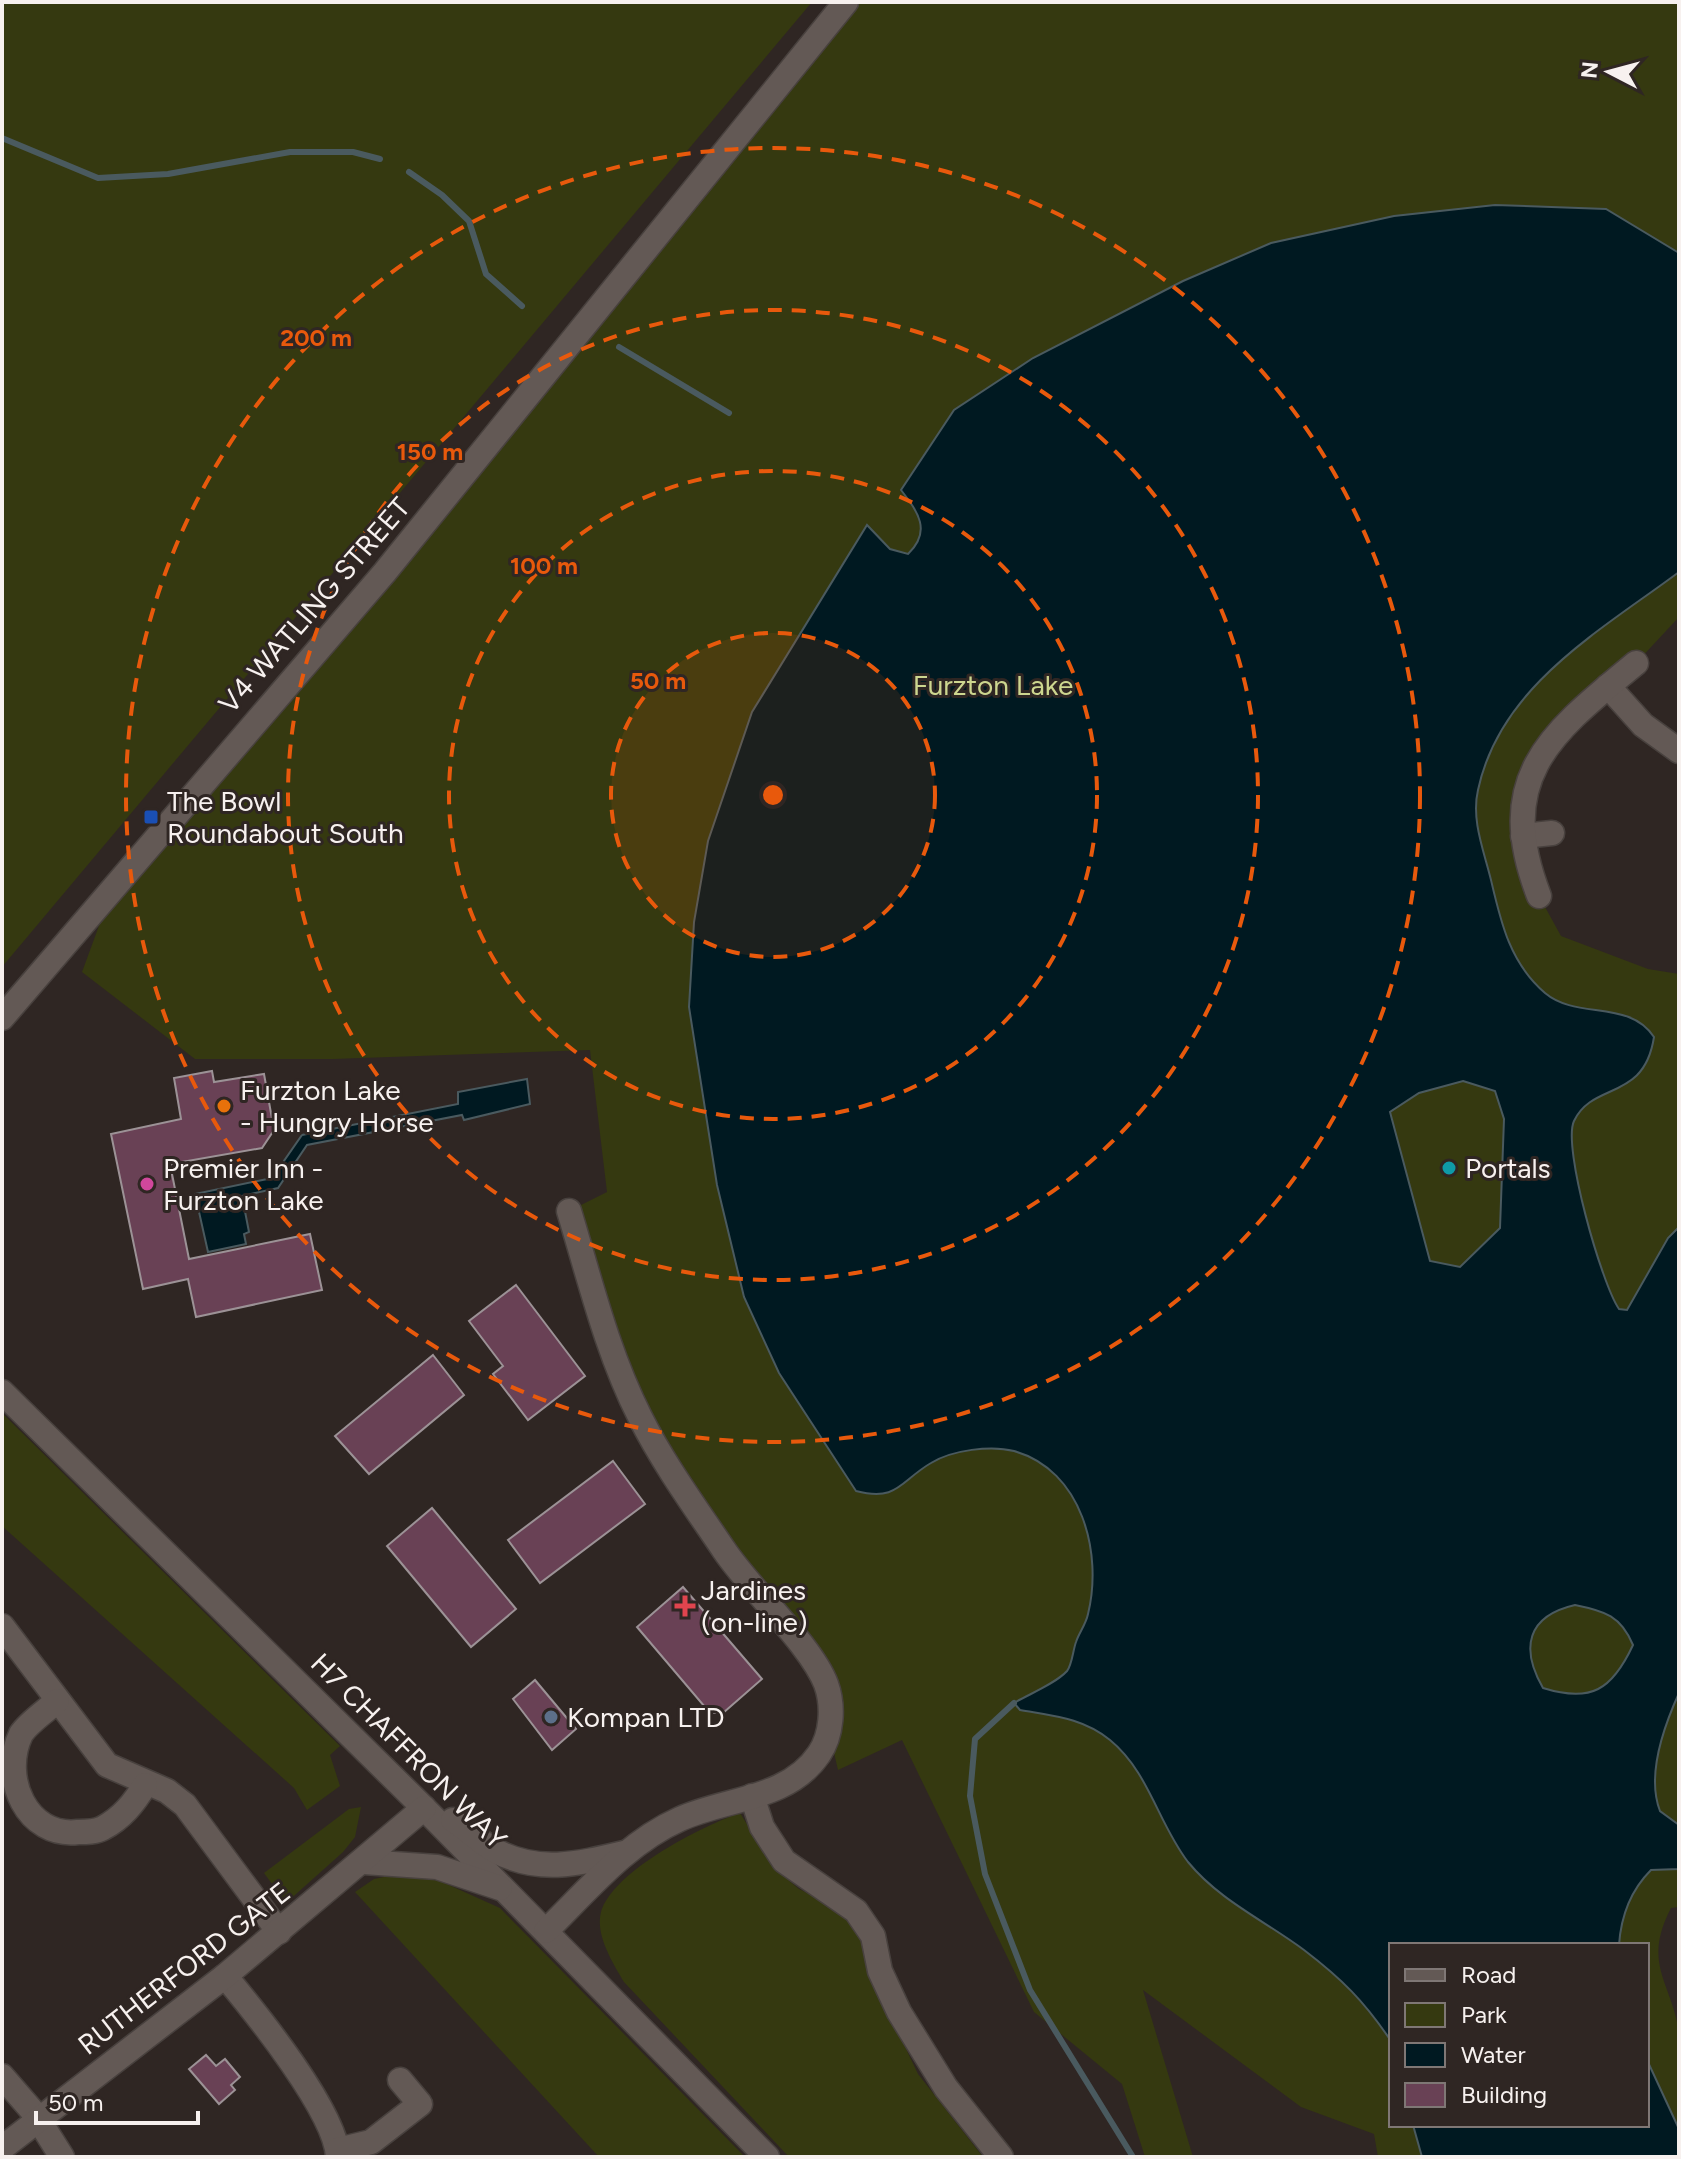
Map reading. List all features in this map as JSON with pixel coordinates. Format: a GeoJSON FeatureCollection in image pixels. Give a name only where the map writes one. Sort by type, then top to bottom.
{"type":"FeatureCollection","features":[{"type":"Feature","properties":{"kind":"street","name":"V4 WATLING STREET"},"geometry":{"type":"LineString","coordinates":[[2,1018],[385,572],[846,2]]}},
{"type":"Feature","properties":{"kind":"street"},"geometry":{"type":"LineString","coordinates":[[1539,896],[1528,868],[1523,836],[1521,809],[1529,778],[1545,749],[1572,715],[1636,663]]}},
{"type":"Feature","properties":{"kind":"street"},"geometry":{"type":"LineString","coordinates":[[1608,686],[1643,725],[1679,751]]}},
{"type":"Feature","properties":{"kind":"street"},"geometry":{"type":"LineString","coordinates":[[1523,836],[1552,833]]}},
{"type":"Feature","properties":{"kind":"street"},"geometry":{"type":"LineString","coordinates":[[546,1931],[624,1853],[679,1819],[783,1787],[819,1754],[829,1731],[831,1709],[826,1683],[808,1655],[738,1570],[641,1419],[616,1365],[569,1211]]}},
{"type":"Feature","properties":{"kind":"street","name":"H7 CHAFFRON WAY"},"geometry":{"type":"LineString","coordinates":[[2,1392],[351,1735],[767,2157]]}},
{"type":"Feature","properties":{"kind":"street"},"geometry":{"type":"LineString","coordinates":[[2,1626],[107,1765],[145,1785],[167,1791],[185,1805],[279,1932]]}},
{"type":"Feature","properties":{"kind":"street"},"geometry":{"type":"LineString","coordinates":[[57,1701],[20,1735],[9,1769],[16,1800],[34,1822],[64,1834],[100,1830],[130,1809],[145,1785]]}},
{"type":"Feature","properties":{"kind":"street"},"geometry":{"type":"LineString","coordinates":[[405,1789],[492,1849],[527,1865],[571,1865],[624,1853]]}},
{"type":"Feature","properties":{"kind":"street"},"geometry":{"type":"LineString","coordinates":[[752,1796],[762,1827],[784,1861],[856,1911],[873,1936],[880,1971],[899,2012],[946,2088],[1001,2157]]}},
{"type":"Feature","properties":{"kind":"street","name":"RUTHERFORD GATE"},"geometry":{"type":"LineString","coordinates":[[2,2148],[225,1976],[364,1862],[424,1808]]}},
{"type":"Feature","properties":{"kind":"street"},"geometry":{"type":"LineString","coordinates":[[364,1862],[437,1867],[506,1890]]}},
{"type":"Feature","properties":{"kind":"street"},"geometry":{"type":"LineString","coordinates":[[225,1976],[293,2064],[338,2153],[371,2142],[420,2104],[400,2080]]}},
{"type":"Feature","properties":{"kind":"street"},"geometry":{"type":"LineString","coordinates":[[2,2076],[39,2120],[62,2157]]}},
{"type":"Feature","properties":{"kind":"green space"},"geometry":{"type":"Polygon","coordinates":[[[2,2],[812,2],[2,967],[2,2]]]}},
{"type":"Feature","properties":{"kind":"green space","name":"Furzton Lake"},"geometry":{"type":"Polygon","coordinates":[[[846,2],[1679,2],[1679,617],[1529,778],[1539,896],[1561,936],[1648,969],[1679,974],[1679,1907],[1671,1908],[1663,1927],[1659,1958],[1679,2032],[1679,2157],[1378,2157],[1374,2134],[1301,2107],[1143,1990],[1193,2157],[1145,2157],[1122,2084],[1034,2012],[902,1740],[838,1770],[829,1731],[831,1709],[641,1419],[569,1211],[607,1192],[590,1050],[333,1059],[195,1059],[82,972],[114,885],[846,2]]]}},
{"type":"Feature","properties":{"kind":"green space"},"geometry":{"type":"Polygon","coordinates":[[[2,1413],[340,1746],[330,1755],[340,1786],[307,1810],[294,1788],[2,1526],[2,1413]]]}},
{"type":"Feature","properties":{"kind":"green space"},"geometry":{"type":"Polygon","coordinates":[[[361,1807],[355,1837],[343,1852],[286,1903],[264,1873],[349,1809],[361,1807]]]}},
{"type":"Feature","properties":{"kind":"green space"},"geometry":{"type":"Polygon","coordinates":[[[740,1813],[775,1869],[799,1889],[844,1911],[862,1939],[879,1992],[918,2074],[983,2157],[789,2157],[624,1982],[606,1948],[601,1930],[601,1912],[609,1897],[622,1881],[661,1852],[704,1828],[740,1813]]]}},
{"type":"Feature","properties":{"kind":"green space"},"geometry":{"type":"Polygon","coordinates":[[[398,1874],[440,1881],[500,1908],[745,2157],[599,2157],[355,1892],[374,1879],[398,1874]]]}},
{"type":"Feature","properties":{"kind":"water","name":"Furzton Lake"},"geometry":{"type":"Polygon","coordinates":[[[1495,205],[1606,209],[1679,253],[1679,572],[1586,639],[1530,691],[1508,720],[1490,753],[1478,790],[1476,813],[1503,927],[1523,969],[1545,993],[1558,1001],[1631,1018],[1654,1037],[1640,1072],[1629,1082],[1582,1109],[1574,1121],[1572,1135],[1578,1185],[1594,1246],[1619,1309],[1627,1310],[1668,1238],[1679,1227],[1679,1693],[1663,1735],[1655,1782],[1660,1811],[1679,1825],[1679,1869],[1651,1870],[1637,1886],[1628,1904],[1619,1943],[1389,1943],[1389,2038],[1362,2002],[1330,1971],[1200,1876],[1178,1847],[1144,1782],[1110,1740],[1079,1722],[1020,1710],[1014,1703],[1067,1671],[1088,1614],[1092,1590],[1089,1541],[1071,1495],[1056,1476],[1037,1461],[1014,1451],[983,1449],[940,1459],[890,1492],[870,1494],[856,1491],[779,1373],[744,1297],[717,1185],[689,1007],[694,922],[708,841],[752,712],[867,525],[890,549],[908,554],[915,546],[921,529],[920,522],[901,490],[954,410],[1033,358],[1183,281],[1271,243],[1394,216],[1495,205]],[[1463,1081],[1419,1093],[1390,1112],[1430,1261],[1460,1267],[1500,1228],[1504,1119],[1495,1091],[1463,1081]],[[1575,1605],[1559,1610],[1538,1626],[1530,1647],[1543,1688],[1574,1694],[1587,1693],[1598,1689],[1617,1673],[1633,1645],[1617,1621],[1595,1610],[1575,1605]]]}},
{"type":"Feature","properties":{"kind":"water"},"geometry":{"type":"Polygon","coordinates":[[[527,1079],[530,1104],[464,1120],[462,1115],[307,1145],[278,1188],[242,1196],[249,1232],[244,1234],[246,1244],[208,1252],[195,1194],[272,1178],[302,1135],[458,1104],[458,1092],[527,1079]]]}},
{"type":"Feature","properties":{"kind":"water"},"geometry":{"type":"Polygon","coordinates":[[[1649,2064],[1679,2129],[1679,2157],[1422,2157],[1414,2127],[1649,2127],[1649,2064]]]}},
{"type":"Feature","properties":{"kind":"building","name":"Premier Inn - Furzton Lake"},"geometry":{"type":"Polygon","coordinates":[[[212,1071],[214,1082],[264,1074],[274,1130],[262,1148],[170,1164],[189,1259],[310,1234],[322,1290],[196,1317],[188,1279],[143,1289],[111,1134],[181,1119],[174,1078],[212,1071]]]}},
{"type":"Feature","properties":{"kind":"building"},"geometry":{"type":"Polygon","coordinates":[[[516,1285],[585,1376],[528,1420],[493,1374],[503,1366],[469,1321],[516,1285]]]}},
{"type":"Feature","properties":{"kind":"building"},"geometry":{"type":"Polygon","coordinates":[[[433,1355],[464,1395],[369,1474],[335,1436],[433,1355]]]}},
{"type":"Feature","properties":{"kind":"building"},"geometry":{"type":"Polygon","coordinates":[[[613,1461],[645,1504],[540,1583],[508,1540],[613,1461]]]}},
{"type":"Feature","properties":{"kind":"building"},"geometry":{"type":"Polygon","coordinates":[[[432,1508],[516,1609],[471,1647],[387,1546],[432,1508]]]}},
{"type":"Feature","properties":{"kind":"building"},"geometry":{"type":"Polygon","coordinates":[[[683,1587],[762,1679],[723,1713],[710,1713],[637,1627],[683,1587]]]}},
{"type":"Feature","properties":{"kind":"building"},"geometry":{"type":"Polygon","coordinates":[[[535,1680],[576,1729],[552,1750],[513,1699],[535,1680]]]}},
{"type":"Feature","properties":{"kind":"building"},"geometry":{"type":"Polygon","coordinates":[[[206,2055],[216,2066],[225,2059],[240,2077],[231,2085],[235,2090],[219,2104],[189,2069],[206,2055]]]}},
{"type":"Feature","properties":{"kind":"waterway"},"geometry":{"type":"LineString","coordinates":[[2,138],[98,178],[168,174],[290,152],[353,152],[380,159]]}},
{"type":"Feature","properties":{"kind":"waterway"},"geometry":{"type":"LineString","coordinates":[[409,172],[442,195],[469,221],[486,274],[522,306]]}},
{"type":"Feature","properties":{"kind":"waterway"},"geometry":{"type":"LineString","coordinates":[[619,347],[729,413]]}},
{"type":"Feature","properties":{"kind":"waterway"},"geometry":{"type":"LineString","coordinates":[[1014,1703],[975,1739],[970,1796],[985,1874],[1030,1990],[1133,2157]]}},
{"type":"Feature","properties":{"kind":"place","name":"The Bowl Roundabout South"},"geometry":{"type":"Point","coordinates":[151,817]}},
{"type":"Feature","properties":{"kind":"place","name":"Furzton Lake - Hungry Horse"},"geometry":{"type":"Point","coordinates":[224,1106]}},
{"type":"Feature","properties":{"kind":"place","name":"Portals"},"geometry":{"type":"Point","coordinates":[1449,1168]}},
{"type":"Feature","properties":{"kind":"place","name":"Premier Inn - Furzton Lake"},"geometry":{"type":"Point","coordinates":[147,1184]}},
{"type":"Feature","properties":{"kind":"place","name":"Jardines (on-line)"},"geometry":{"type":"Point","coordinates":[685,1606]}},
{"type":"Feature","properties":{"kind":"place","name":"Kompan LTD"},"geometry":{"type":"Point","coordinates":[551,1717]}}]}
